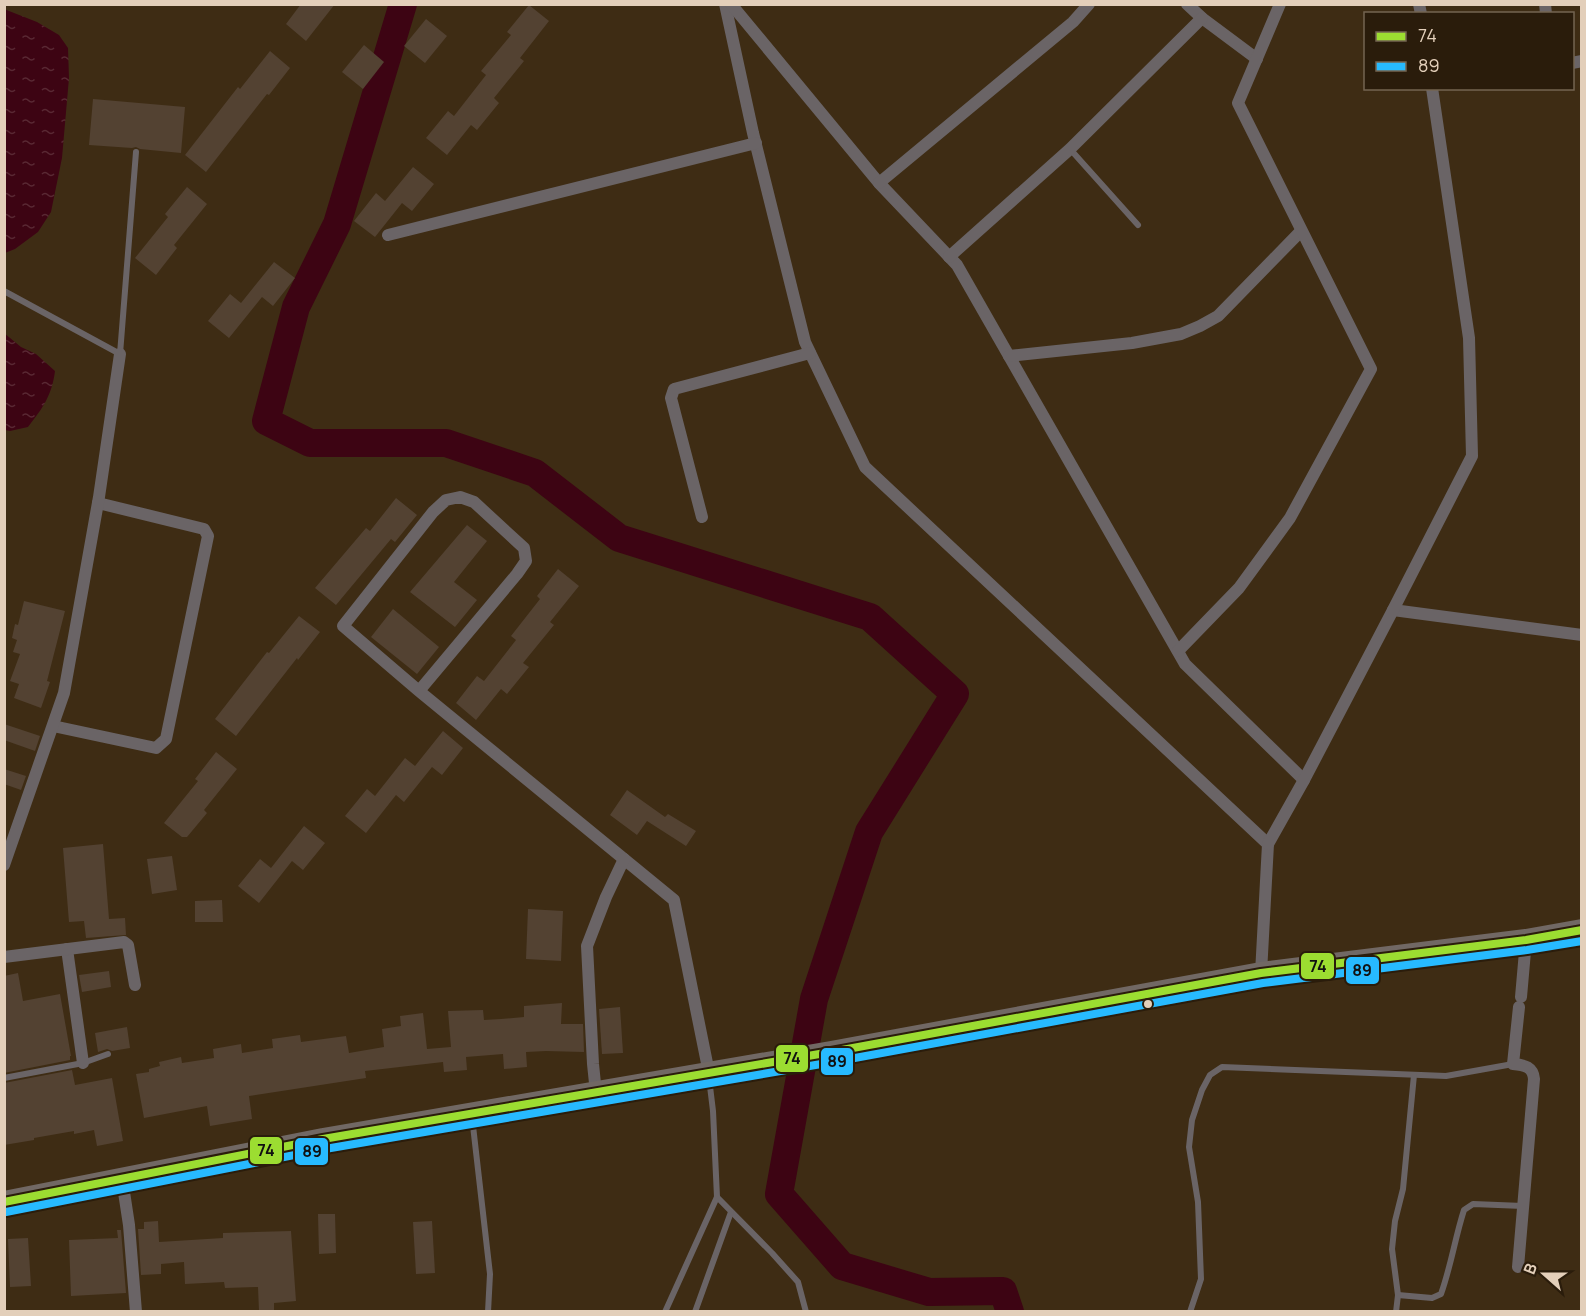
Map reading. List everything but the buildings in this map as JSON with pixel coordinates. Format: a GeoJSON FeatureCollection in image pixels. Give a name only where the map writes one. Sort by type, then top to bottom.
{"type":"FeatureCollection","features":[{"type":"Feature","properties":{"kind":"highway"},"geometry":{"type":"LineString","coordinates":[[4,1202],[323,1139],[770,1063],[1261,973],[1526,940],[1581,930]]}},
{"type":"Feature","properties":{"kind":"street"},"geometry":{"type":"LineString","coordinates":[[725,4],[756,143],[805,342],[865,467],[1268,844]]}},
{"type":"Feature","properties":{"kind":"street"},"geometry":{"type":"LineString","coordinates":[[731,4],[879,183],[957,265],[1185,664],[1304,780]]}},
{"type":"Feature","properties":{"kind":"street"},"geometry":{"type":"LineString","coordinates":[[879,183],[1073,22],[1089,4]]}},
{"type":"Feature","properties":{"kind":"street"},"geometry":{"type":"LineString","coordinates":[[1187,4],[1257,59]]}},
{"type":"Feature","properties":{"kind":"street"},"geometry":{"type":"LineString","coordinates":[[1178,651],[1239,588],[1290,518],[1371,369],[1238,103],[1280,4]]}},
{"type":"Feature","properties":{"kind":"street"},"geometry":{"type":"LineString","coordinates":[[949,257],[1070,149],[1202,18]]}},
{"type":"Feature","properties":{"kind":"street"},"geometry":{"type":"LineString","coordinates":[[1261,973],[1268,844],[1304,780],[1472,456],[1469,338],[1432,90]]}},
{"type":"Feature","properties":{"kind":"street"},"geometry":{"type":"LineString","coordinates":[[388,235],[756,143]]}},
{"type":"Feature","properties":{"kind":"street"},"geometry":{"type":"LineString","coordinates":[[1009,356],[1132,343],[1182,334],[1218,316],[1301,231]]}},
{"type":"Feature","properties":{"kind":"street"},"geometry":{"type":"LineString","coordinates":[[702,517],[671,398],[674,389],[810,353]]}},
{"type":"Feature","properties":{"kind":"street"},"geometry":{"type":"LineString","coordinates":[[4,865],[64,693],[98,504],[120,354]]}},
{"type":"Feature","properties":{"kind":"street"},"geometry":{"type":"LineString","coordinates":[[419,691],[526,561],[524,548],[474,501],[460,497],[446,500],[433,513],[343,626],[419,691],[674,900],[709,1073]]}},
{"type":"Feature","properties":{"kind":"street"},"geometry":{"type":"LineString","coordinates":[[52,726],[156,748],[166,739],[208,536],[204,529],[98,504]]}},
{"type":"Feature","properties":{"kind":"street"},"geometry":{"type":"LineString","coordinates":[[1393,610],[1581,635]]}},
{"type":"Feature","properties":{"kind":"street"},"geometry":{"type":"LineString","coordinates":[[596,1093],[587,946],[624,859]]}},
{"type":"Feature","properties":{"kind":"street"},"geometry":{"type":"LineString","coordinates":[[1518,1267],[1534,1079],[1531,1069],[1514,1064],[1526,940]]}},
{"type":"Feature","properties":{"kind":"street"},"geometry":{"type":"LineString","coordinates":[[4,957],[124,942],[128,945],[135,985]]}},
{"type":"Feature","properties":{"kind":"street"},"geometry":{"type":"LineString","coordinates":[[67,949],[83,1063]]}},
{"type":"Feature","properties":{"kind":"street"},"geometry":{"type":"LineString","coordinates":[[122,1179],[129,1225],[136,1311]]}},
{"type":"Feature","properties":{"kind":"lane"},"geometry":{"type":"LineString","coordinates":[[1070,149],[1138,225]]}},
{"type":"Feature","properties":{"kind":"lane"},"geometry":{"type":"LineString","coordinates":[[4,291],[120,354],[136,152]]}},
{"type":"Feature","properties":{"kind":"lane"},"geometry":{"type":"LineString","coordinates":[[4,1078],[83,1063],[108,1054]]}},
{"type":"Feature","properties":{"kind":"lane"},"geometry":{"type":"LineString","coordinates":[[1190,1311],[1201,1279],[1198,1202],[1189,1147],[1192,1120],[1202,1090],[1210,1075],[1222,1067],[1446,1076],[1514,1064]]}},
{"type":"Feature","properties":{"kind":"lane"},"geometry":{"type":"LineString","coordinates":[[665,1311],[717,1197],[709,1073]]}},
{"type":"Feature","properties":{"kind":"lane"},"geometry":{"type":"LineString","coordinates":[[1396,1311],[1398,1295],[1392,1249],[1395,1221],[1403,1189],[1414,1075]]}},
{"type":"Feature","properties":{"kind":"lane"},"geometry":{"type":"LineString","coordinates":[[472,1114],[489,1274],[488,1311]]}},
{"type":"Feature","properties":{"kind":"lane"},"geometry":{"type":"LineString","coordinates":[[717,1197],[798,1282],[806,1311]]}},
{"type":"Feature","properties":{"kind":"lane"},"geometry":{"type":"LineString","coordinates":[[1398,1295],[1432,1298],[1441,1294],[1450,1269],[1464,1210],[1473,1204],[1523,1206]]}},
{"type":"Feature","properties":{"kind":"lane"},"geometry":{"type":"LineString","coordinates":[[695,1311],[730,1212]]}},
{"type":"Feature","properties":{"kind":"water"},"geometry":{"type":"Polygon","coordinates":[[[4,9],[37,22],[59,35],[68,48],[69,78],[62,158],[51,212],[38,232],[15,249],[5,253],[4,9]]]}},
{"type":"Feature","properties":{"kind":"water"},"geometry":{"type":"Polygon","coordinates":[[[4,333],[21,347],[36,354],[55,371],[49,394],[28,427],[10,431],[5,430],[4,333]]]}},
{"type":"Feature","properties":{"kind":"waterway"},"geometry":{"type":"LineString","coordinates":[[403,4],[337,224],[296,307],[266,421],[310,443],[446,443],[535,473],[619,538],[870,617],[955,694],[869,832],[814,999],[779,1194],[842,1266],[929,1292],[1003,1291],[1010,1312]]}},
{"type":"Feature","properties":{"kind":"transit line","name":"74"},"geometry":{"type":"LineString","coordinates":[[4,1202],[323,1139],[831,1052],[1261,973],[1526,940],[1582,930]]}},
{"type":"Feature","properties":{"kind":"transit line","name":"89"},"geometry":{"type":"LineString","coordinates":[[6,1212],[325,1149],[833,1062],[1263,983],[1582,941]]}}]}
